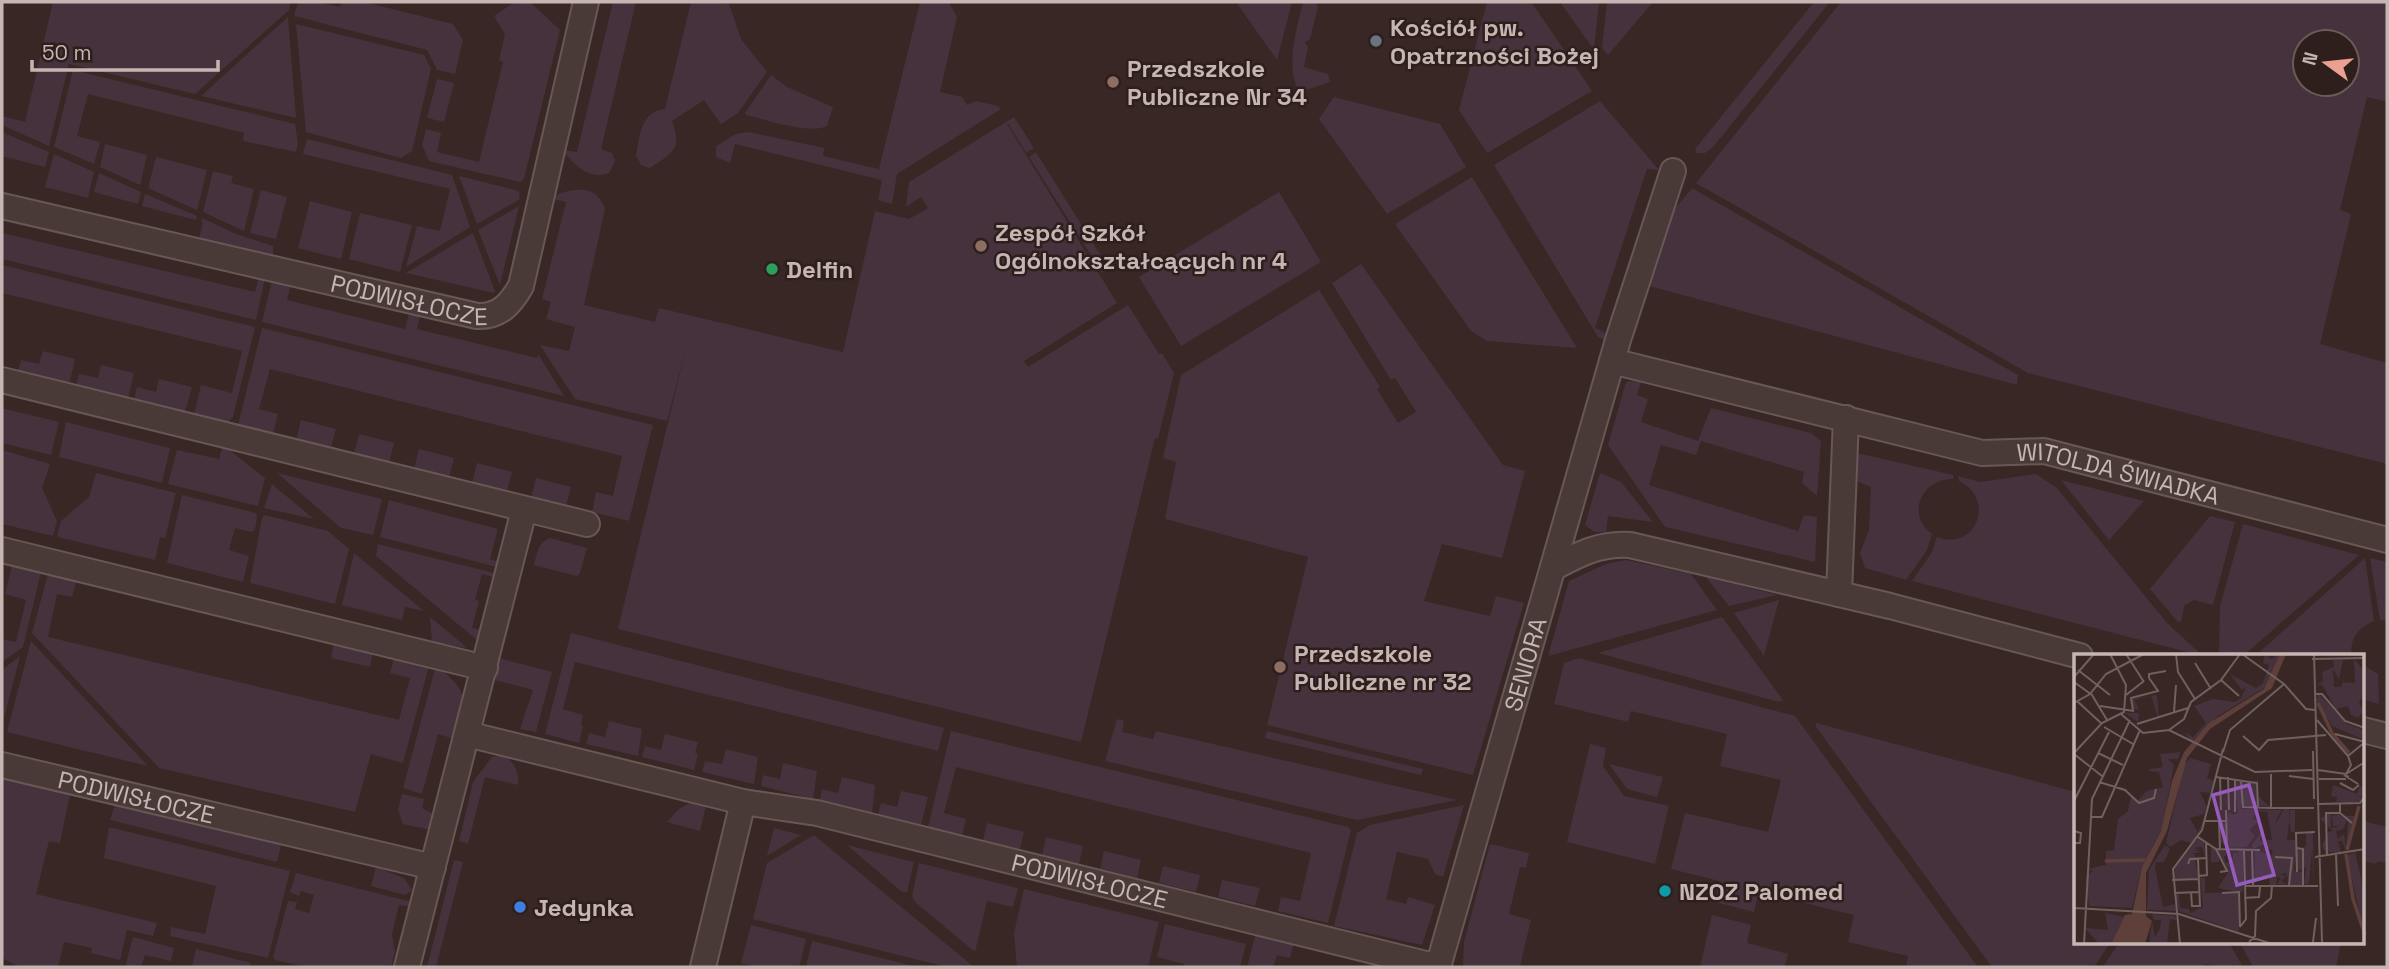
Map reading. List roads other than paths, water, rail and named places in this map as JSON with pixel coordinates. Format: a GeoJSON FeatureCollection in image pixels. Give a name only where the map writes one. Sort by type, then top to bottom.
{"type":"FeatureCollection","features":[{"type":"Feature","properties":{"kind":"street","name":"PODWISŁOCZE"},"geometry":{"type":"LineString","coordinates":[[2,206],[486,317],[504,310],[521,286],[586,2]]}},
{"type":"Feature","properties":{"kind":"street","name":"SENIORA"},"geometry":{"type":"LineString","coordinates":[[1438,967],[1612,361],[1673,171]]}},
{"type":"Feature","properties":{"kind":"street","name":"WITOLDA ŚWIADKA"},"geometry":{"type":"LineString","coordinates":[[1612,361],[1982,453],[2043,451],[2387,540]]}},
{"type":"Feature","properties":{"kind":"street"},"geometry":{"type":"LineString","coordinates":[[2,380],[587,524]]}},
{"type":"Feature","properties":{"kind":"street"},"geometry":{"type":"LineString","coordinates":[[1839,594],[1846,418]]}},
{"type":"Feature","properties":{"kind":"street"},"geometry":{"type":"LineString","coordinates":[[407,967],[524,510]]}},
{"type":"Feature","properties":{"kind":"street"},"geometry":{"type":"LineString","coordinates":[[1553,568],[1594,548],[1613,544],[1630,545],[1839,594],[2074,654]]}},
{"type":"Feature","properties":{"kind":"street"},"geometry":{"type":"LineString","coordinates":[[2,550],[485,668]]}},
{"type":"Feature","properties":{"kind":"street"},"geometry":{"type":"LineString","coordinates":[[2364,730],[2387,736]]}},
{"type":"Feature","properties":{"kind":"street","name":"PODWISŁOCZE"},"geometry":{"type":"LineString","coordinates":[[467,734],[743,802],[817,813],[1438,967]]}},
{"type":"Feature","properties":{"kind":"street","name":"PODWISŁOCZE"},"geometry":{"type":"LineString","coordinates":[[2,765],[433,867]]}},
{"type":"Feature","properties":{"kind":"street"},"geometry":{"type":"LineString","coordinates":[[703,967],[743,802]]}},
{"type":"Feature","properties":{"kind":"place","name":"Kościół pw. Opatrzności Bożej"},"geometry":{"type":"Point","coordinates":[1376,41]}},
{"type":"Feature","properties":{"kind":"place","name":"Przedszkole Publiczne Nr 34"},"geometry":{"type":"Point","coordinates":[1113,82]}},
{"type":"Feature","properties":{"kind":"place","name":"Zespół Szkół Ogólnokształcących nr 4"},"geometry":{"type":"Point","coordinates":[981,246]}},
{"type":"Feature","properties":{"kind":"place","name":"Delfin"},"geometry":{"type":"Point","coordinates":[772,269]}},
{"type":"Feature","properties":{"kind":"place","name":"Przedszkole Publiczne nr 32"},"geometry":{"type":"Point","coordinates":[1280,667]}},
{"type":"Feature","properties":{"kind":"place","name":"NZOZ Palomed"},"geometry":{"type":"Point","coordinates":[1665,891]}},
{"type":"Feature","properties":{"kind":"place","name":"Jedynka"},"geometry":{"type":"Point","coordinates":[520,907]}}]}
